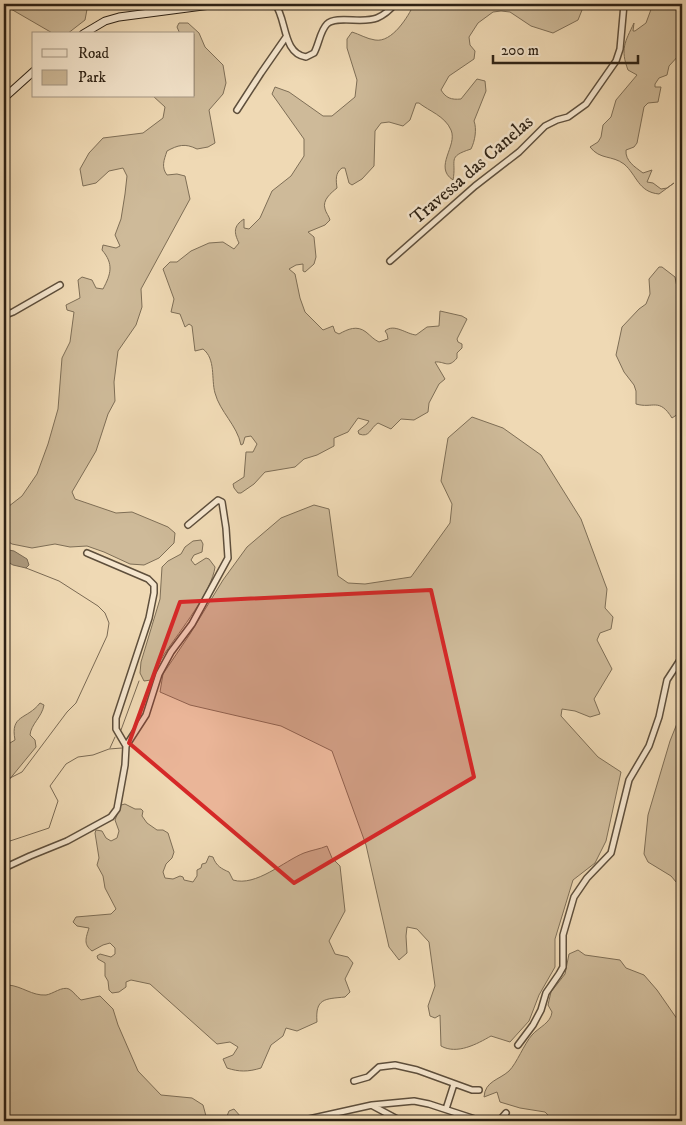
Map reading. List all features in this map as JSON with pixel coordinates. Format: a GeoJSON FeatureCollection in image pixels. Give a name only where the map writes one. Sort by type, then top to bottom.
{"type":"FeatureCollection","features":[{"type":"Feature","properties":{"kind":"main road"},"geometry":{"type":"LineString","coordinates":[[86,32],[105,21],[119,17],[218,4]]}},
{"type":"Feature","properties":{"kind":"main road"},"geometry":{"type":"LineString","coordinates":[[4,98],[32,73]]}},
{"type":"Feature","properties":{"kind":"street"},"geometry":{"type":"LineString","coordinates":[[275,4],[282,17],[286,37],[296,52],[306,57],[314,53],[329,22],[376,19],[395,4]]}},
{"type":"Feature","properties":{"kind":"street","name":"Travessa das Canelas"},"geometry":{"type":"LineString","coordinates":[[390,261],[475,186],[519,152],[545,126],[568,117],[586,104],[616,61],[620,49],[622,9],[624,4]]}},
{"type":"Feature","properties":{"kind":"street"},"geometry":{"type":"LineString","coordinates":[[237,110],[286,37]]}},
{"type":"Feature","properties":{"kind":"street"},"geometry":{"type":"LineString","coordinates":[[4,313],[13,312],[60,285]]}},
{"type":"Feature","properties":{"kind":"street"},"geometry":{"type":"LineString","coordinates":[[4,868],[67,841],[110,817],[117,809],[125,765],[126,746],[146,715],[158,674],[171,652],[192,624],[228,558],[222,502],[218,500],[188,525]]}},
{"type":"Feature","properties":{"kind":"street"},"geometry":{"type":"LineString","coordinates":[[87,553],[148,579],[154,585],[149,618],[116,718],[116,729],[126,746]]}},
{"type":"Feature","properties":{"kind":"street"},"geometry":{"type":"LineString","coordinates":[[518,1045],[533,1026],[539,1015],[546,992],[562,967],[563,935],[574,897],[587,878],[611,853],[628,780],[649,746],[659,717],[666,680],[682,657]]}},
{"type":"Feature","properties":{"kind":"street"},"geometry":{"type":"LineString","coordinates":[[354,1081],[368,1076],[379,1067],[395,1065],[417,1070],[472,1090],[479,1090]]}},
{"type":"Feature","properties":{"kind":"street"},"geometry":{"type":"LineString","coordinates":[[446,1109],[454,1084]]}},
{"type":"Feature","properties":{"kind":"street"},"geometry":{"type":"LineString","coordinates":[[300,1121],[372,1106],[414,1101],[481,1121]]}},
{"type":"Feature","properties":{"kind":"street"},"geometry":{"type":"LineString","coordinates":[[372,1106],[401,1121]]}},
{"type":"Feature","properties":{"kind":"street"},"geometry":{"type":"LineString","coordinates":[[499,1121],[506,1112]]}},
{"type":"Feature","properties":{"kind":"street"},"geometry":{"type":"LineString","coordinates":[[331,1121],[333,1114]]}},
{"type":"Feature","properties":{"kind":"highlighted area"},"geometry":{"type":"Polygon","coordinates":[[[431,590],[474,777],[294,883],[129,743],[180,602],[431,590]]]}},
{"type":"Feature","properties":{"kind":"green space"},"geometry":{"type":"Polygon","coordinates":[[[88,4],[85,20],[70,32],[51,32],[4,5],[88,4]]]}},
{"type":"Feature","properties":{"kind":"green space"},"geometry":{"type":"Polygon","coordinates":[[[414,4],[485,4],[488,8],[496,8],[500,4],[584,5],[578,20],[553,33],[531,26],[510,12],[493,12],[478,23],[469,37],[470,45],[475,51],[474,59],[449,76],[441,90],[449,98],[461,99],[477,79],[485,81],[486,91],[474,121],[474,142],[471,149],[455,157],[453,180],[447,175],[445,169],[451,143],[451,130],[441,117],[416,103],[410,120],[403,126],[389,122],[381,123],[375,131],[374,166],[362,179],[352,185],[349,183],[345,168],[338,172],[336,177],[337,188],[328,197],[324,206],[330,220],[325,225],[308,232],[314,237],[316,257],[314,264],[305,272],[303,271],[303,264],[289,269],[295,274],[305,312],[323,330],[333,326],[335,332],[339,334],[356,328],[363,330],[379,342],[388,339],[385,331],[392,328],[416,335],[427,327],[439,326],[440,311],[467,319],[457,339],[462,344],[462,348],[457,353],[457,358],[449,364],[435,362],[445,379],[439,384],[429,403],[428,412],[414,420],[401,419],[391,429],[378,423],[365,435],[359,434],[358,431],[369,421],[358,418],[348,432],[334,438],[334,446],[304,459],[295,467],[265,472],[254,484],[238,493],[233,484],[244,477],[246,452],[253,452],[257,444],[251,436],[245,437],[241,445],[236,431],[217,400],[210,358],[203,349],[195,351],[192,326],[189,324],[185,327],[180,314],[171,312],[174,299],[163,269],[170,262],[177,262],[191,251],[209,243],[223,242],[234,249],[239,243],[235,233],[238,224],[244,219],[244,228],[249,229],[260,218],[272,191],[291,176],[304,156],[304,139],[272,94],[275,87],[289,92],[323,116],[332,116],[355,97],[357,80],[347,48],[347,39],[352,32],[369,39],[381,40],[399,28],[414,4]]]}},
{"type":"Feature","properties":{"kind":"green space"},"geometry":{"type":"Polygon","coordinates":[[[653,4],[673,4],[682,13],[682,43],[680,54],[669,66],[667,75],[659,78],[655,84],[655,87],[661,87],[658,102],[648,103],[644,107],[637,143],[634,147],[626,150],[626,154],[631,163],[643,173],[652,170],[647,182],[653,183],[661,189],[667,188],[674,183],[659,194],[652,193],[642,187],[628,168],[620,161],[602,156],[590,147],[598,142],[603,125],[611,117],[616,100],[637,75],[628,70],[624,56],[625,46],[634,23],[633,31],[646,23],[653,4]]]}},
{"type":"Feature","properties":{"kind":"green space"},"geometry":{"type":"Polygon","coordinates":[[[179,23],[188,23],[199,33],[205,47],[223,65],[226,83],[223,94],[209,110],[215,143],[208,147],[197,149],[182,146],[167,151],[164,163],[165,172],[167,175],[177,174],[185,176],[190,199],[141,289],[142,307],[136,325],[118,351],[114,382],[115,401],[108,414],[96,451],[72,492],[75,499],[116,513],[132,512],[168,527],[175,533],[174,543],[159,558],[144,565],[130,564],[87,546],[70,547],[55,544],[32,548],[12,544],[4,539],[4,510],[22,496],[37,474],[48,444],[58,409],[62,358],[70,342],[74,312],[67,310],[66,305],[80,298],[78,280],[82,277],[92,280],[96,288],[103,289],[108,279],[110,265],[102,250],[103,245],[116,248],[120,246],[115,235],[121,219],[125,194],[127,176],[123,168],[109,171],[96,183],[83,186],[80,169],[89,153],[103,138],[143,133],[163,118],[165,107],[155,98],[195,98],[195,32],[179,32],[177,27],[179,23]]]}},
{"type":"Feature","properties":{"kind":"green space"},"geometry":{"type":"Polygon","coordinates":[[[659,267],[662,267],[675,277],[682,302],[682,415],[678,414],[672,418],[659,406],[636,404],[634,385],[624,372],[616,355],[622,327],[646,304],[650,294],[649,279],[659,267]]]}},
{"type":"Feature","properties":{"kind":"green space"},"geometry":{"type":"Polygon","coordinates":[[[472,417],[503,428],[541,455],[581,519],[607,589],[605,608],[613,617],[611,629],[600,633],[597,640],[612,669],[594,699],[600,714],[590,717],[575,711],[562,709],[561,716],[598,757],[621,772],[606,841],[595,863],[573,880],[555,939],[555,967],[539,995],[529,1021],[510,1042],[491,1036],[467,1047],[454,1049],[441,1046],[440,1015],[435,1018],[430,1016],[428,1006],[435,986],[429,942],[417,929],[407,927],[407,953],[399,960],[389,947],[366,845],[332,751],[281,726],[190,705],[160,692],[163,674],[223,580],[247,547],[281,518],[314,505],[329,509],[338,576],[348,583],[365,584],[411,577],[450,523],[452,504],[441,481],[448,438],[472,417]]]}},
{"type":"Feature","properties":{"kind":"green space"},"geometry":{"type":"Polygon","coordinates":[[[201,540],[203,544],[202,552],[194,555],[191,560],[195,565],[206,558],[209,559],[215,567],[213,577],[202,599],[165,653],[151,680],[144,681],[140,673],[141,662],[160,599],[162,567],[168,561],[181,554],[185,547],[193,541],[201,540]]]}},
{"type":"Feature","properties":{"kind":"green space"},"geometry":{"type":"Polygon","coordinates":[[[40,703],[44,705],[43,709],[32,727],[30,735],[35,740],[36,747],[4,786],[4,741],[10,743],[15,740],[14,732],[17,721],[40,703]]]}},
{"type":"Feature","properties":{"kind":"green space"},"geometry":{"type":"Polygon","coordinates":[[[682,711],[682,889],[671,876],[648,862],[644,854],[648,815],[670,741],[682,711]]]}},
{"type":"Feature","properties":{"kind":"green space"},"geometry":{"type":"Polygon","coordinates":[[[125,804],[135,809],[141,809],[143,811],[142,816],[147,823],[157,830],[163,830],[168,833],[174,852],[163,872],[165,878],[173,879],[180,876],[184,880],[193,882],[197,876],[197,870],[201,868],[202,864],[206,863],[209,856],[213,857],[220,867],[229,872],[233,880],[251,880],[304,853],[327,846],[332,858],[340,866],[345,911],[329,941],[335,954],[348,957],[353,963],[345,979],[350,992],[345,997],[323,1001],[318,1008],[317,1022],[297,1031],[286,1028],[283,1036],[271,1045],[261,1068],[244,1071],[227,1068],[223,1059],[233,1055],[238,1047],[230,1042],[217,1044],[150,984],[131,980],[126,982],[126,987],[119,992],[112,993],[109,990],[108,981],[105,976],[105,963],[98,959],[97,956],[100,954],[111,957],[115,954],[115,948],[110,943],[92,951],[86,943],[89,928],[77,926],[73,922],[76,917],[111,914],[116,909],[105,888],[103,876],[97,865],[99,858],[95,833],[96,830],[102,831],[106,838],[111,841],[117,838],[119,831],[115,820],[121,805],[125,804]]]}},
{"type":"Feature","properties":{"kind":"green space"},"geometry":{"type":"Polygon","coordinates":[[[578,950],[585,955],[620,960],[626,968],[644,975],[682,1026],[682,1121],[554,1121],[545,1112],[520,1108],[500,1102],[497,1092],[484,1097],[487,1087],[509,1071],[532,1035],[551,1016],[552,1012],[548,1005],[551,992],[565,974],[569,954],[578,950]]]}},
{"type":"Feature","properties":{"kind":"green space"},"geometry":{"type":"Polygon","coordinates":[[[8,985],[41,995],[66,988],[81,1000],[100,996],[113,1009],[138,1071],[161,1095],[192,1098],[203,1105],[206,1116],[212,1121],[13,1121],[4,1115],[4,992],[8,985]]]}},
{"type":"Feature","properties":{"kind":"green space"},"geometry":{"type":"Polygon","coordinates":[[[234,1109],[242,1121],[212,1121],[227,1116],[229,1111],[234,1109]]]}},
{"type":"Feature","properties":{"kind":"shaded area"},"geometry":{"type":"Polygon","coordinates":[[[4,549],[14,551],[27,559],[29,565],[26,568],[13,565],[4,560],[4,549]]]}},
{"type":"Feature","properties":{"kind":"waterway"},"geometry":{"type":"LineString","coordinates":[[4,781],[22,772],[67,712],[76,703],[107,636],[109,623],[105,613],[98,606],[59,581],[26,568]]}},
{"type":"Feature","properties":{"kind":"waterway"},"geometry":{"type":"LineString","coordinates":[[121,730],[139,681]]}},
{"type":"Feature","properties":{"kind":"waterway"},"geometry":{"type":"LineString","coordinates":[[110,748],[115,737]]}},
{"type":"Feature","properties":{"kind":"waterway"},"geometry":{"type":"LineString","coordinates":[[4,843],[49,828],[58,801],[50,786],[66,764],[78,757],[93,755],[109,749],[122,748]]}}]}
